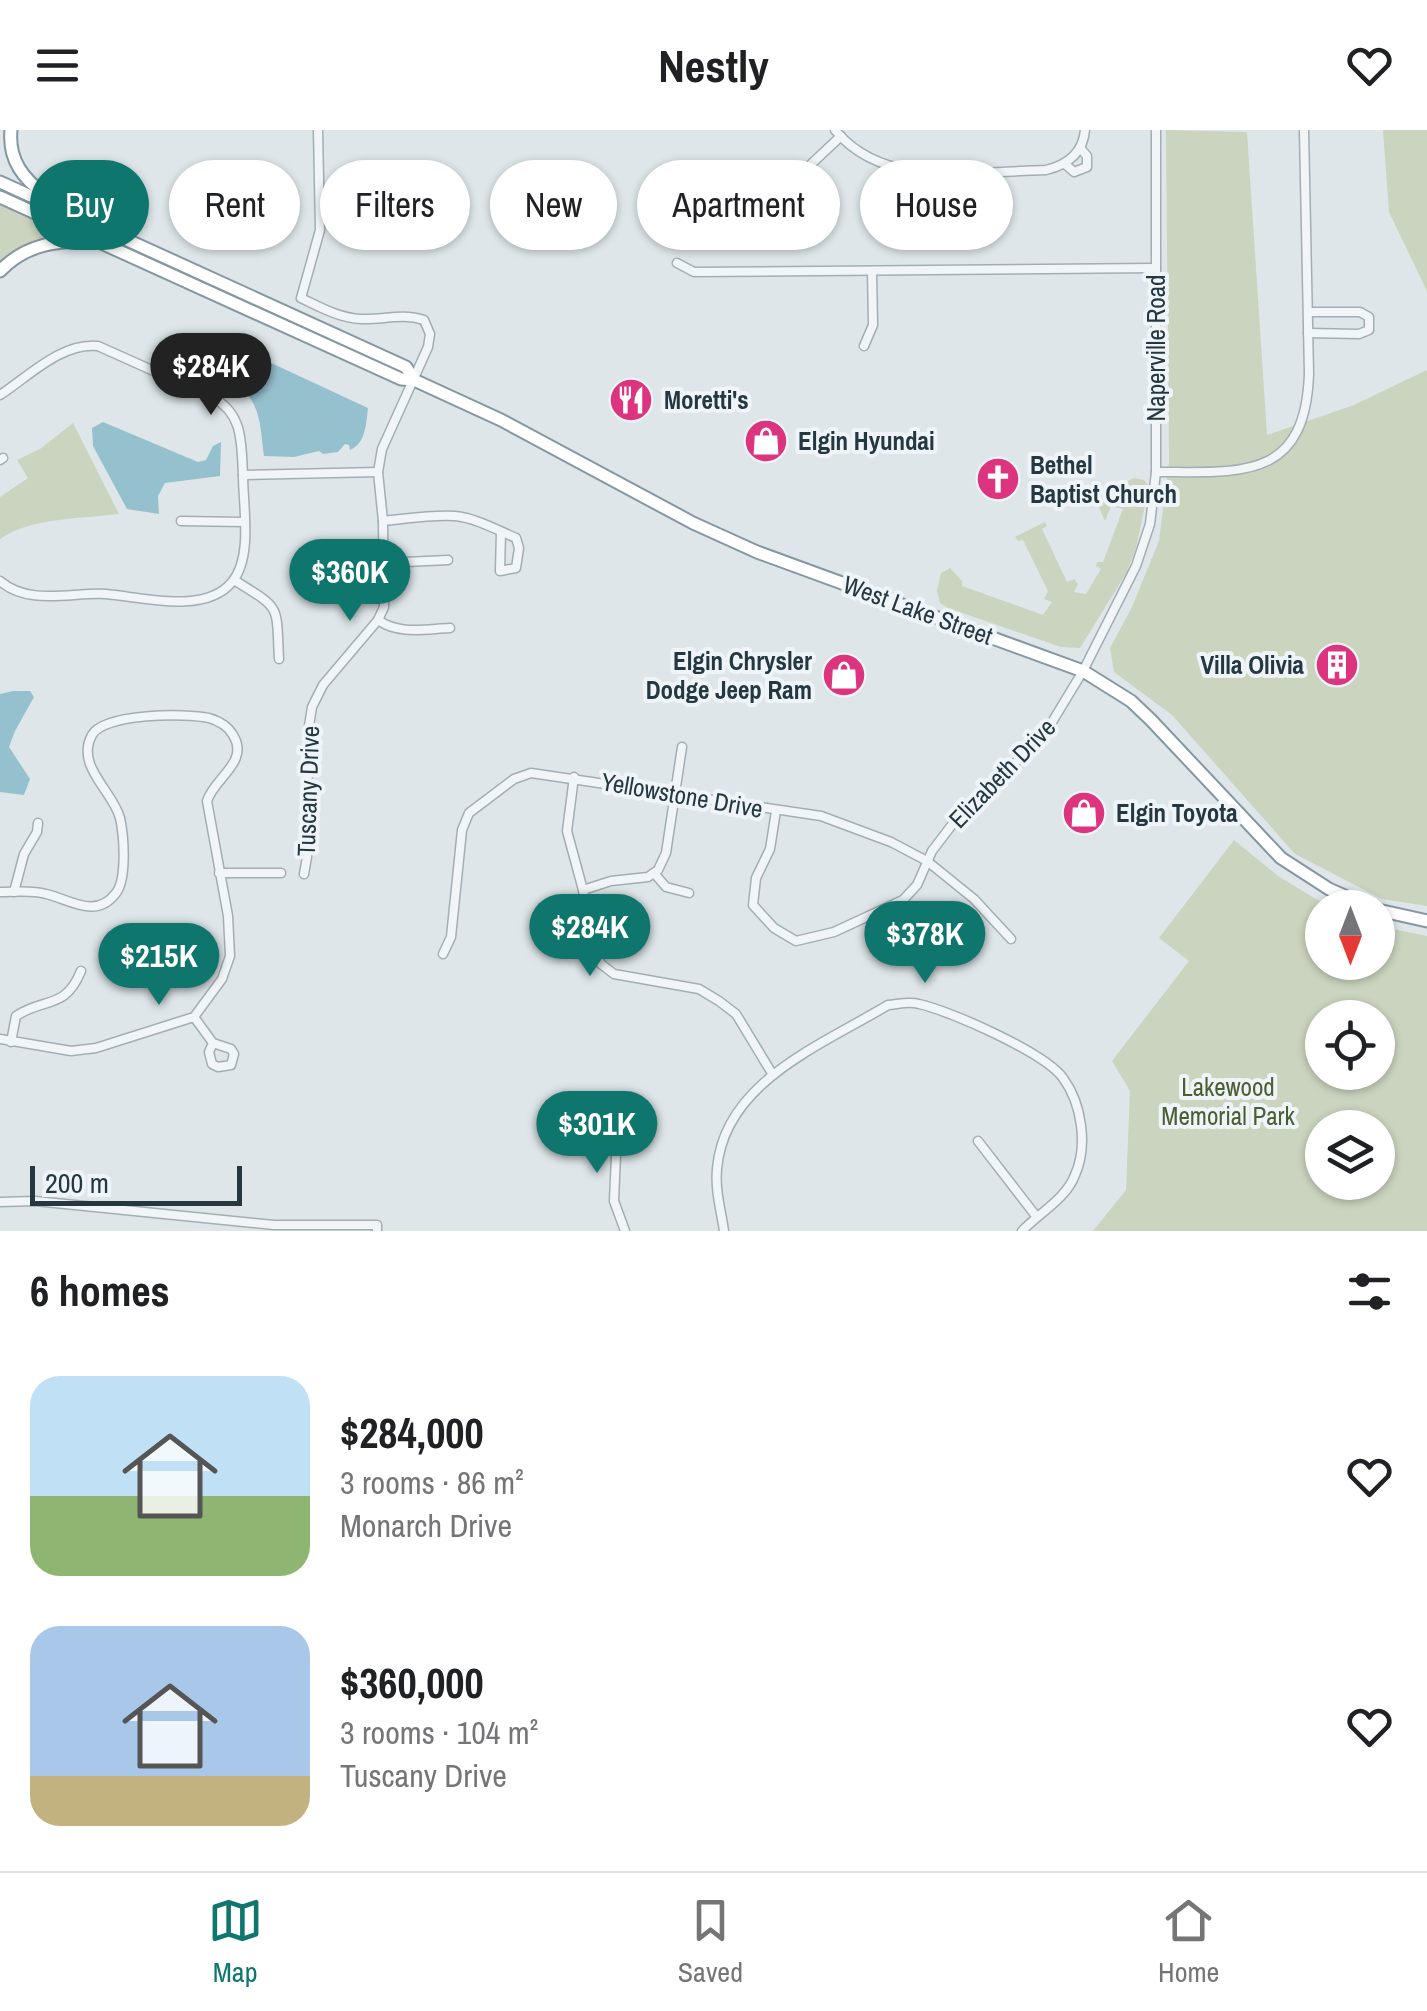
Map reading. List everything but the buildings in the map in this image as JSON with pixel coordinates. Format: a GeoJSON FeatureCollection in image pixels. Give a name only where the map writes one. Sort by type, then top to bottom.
{"type":"FeatureCollection","features":[{"type":"Feature","properties":{"kind":"highway"},"geometry":{"type":"LineString","coordinates":[[12,130],[13,156],[21,174],[30,181]]}},
{"type":"Feature","properties":{"kind":"highway","name":"West Lake Street"},"geometry":{"type":"LineString","coordinates":[[0,182],[30,195]]}},
{"type":"Feature","properties":{"kind":"highway","name":"West Lake Street"},"geometry":{"type":"LineString","coordinates":[[0,197],[30,211]]}},
{"type":"Feature","properties":{"kind":"highway","name":"West Lake Street"},"geometry":{"type":"LineString","coordinates":[[149,248],[406,367],[414,380]]}},
{"type":"Feature","properties":{"kind":"highway"},"geometry":{"type":"LineString","coordinates":[[0,271],[30,250]]}},
{"type":"Feature","properties":{"kind":"highway","name":"West Lake Street"},"geometry":{"type":"LineString","coordinates":[[117,250],[400,379],[414,380],[501,420],[758,552],[1083,670],[1131,701],[1281,858],[1329,890]]}},
{"type":"Feature","properties":{"kind":"highway","name":"West Lake Street"},"geometry":{"type":"LineString","coordinates":[[1395,913],[1427,921]]}},
{"type":"Feature","properties":{"kind":"street"},"geometry":{"type":"LineString","coordinates":[[318,130],[320,230],[301,298],[336,315],[362,319],[408,315],[424,320],[430,334],[428,348],[382,449],[378,472],[385,594],[378,620],[390,628],[405,630],[450,628]]}},
{"type":"Feature","properties":{"kind":"street"},"geometry":{"type":"LineString","coordinates":[[814,160],[838,133],[882,164],[900,170],[1046,170],[1065,164],[1080,148],[1086,130]]}},
{"type":"Feature","properties":{"kind":"street","name":"Naperville Road"},"geometry":{"type":"LineString","coordinates":[[1083,670],[1136,566],[1150,524],[1156,472],[1156,130]]}},
{"type":"Feature","properties":{"kind":"street"},"geometry":{"type":"LineString","coordinates":[[1156,472],[1250,470],[1276,458],[1296,437],[1308,403],[1310,312],[1304,130]]}},
{"type":"Feature","properties":{"kind":"street"},"geometry":{"type":"LineString","coordinates":[[1065,164],[1074,172],[1086,168],[1087,156],[1080,148]]}},
{"type":"Feature","properties":{"kind":"street"},"geometry":{"type":"LineString","coordinates":[[677,264],[694,272],[1156,268]]}},
{"type":"Feature","properties":{"kind":"street"},"geometry":{"type":"LineString","coordinates":[[864,346],[873,325],[872,271]]}},
{"type":"Feature","properties":{"kind":"street"},"geometry":{"type":"LineString","coordinates":[[1308,333],[1359,334],[1369,330],[1369,317],[1360,312],[1310,312]]}},
{"type":"Feature","properties":{"kind":"street"},"geometry":{"type":"LineString","coordinates":[[0,396],[66,350],[98,346],[228,407],[239,427],[244,555],[234,580],[218,594],[199,600],[146,601],[104,594],[28,595],[4,584],[0,596]]}},
{"type":"Feature","properties":{"kind":"street"},"geometry":{"type":"LineString","coordinates":[[243,475],[378,472]]}},
{"type":"Feature","properties":{"kind":"street"},"geometry":{"type":"LineString","coordinates":[[383,521],[455,516],[501,532],[516,538],[516,568],[508,572],[500,571],[501,532]]}},
{"type":"Feature","properties":{"kind":"street"},"geometry":{"type":"LineString","coordinates":[[180,521],[243,522]]}},
{"type":"Feature","properties":{"kind":"street"},"geometry":{"type":"LineString","coordinates":[[384,563],[448,560]]}},
{"type":"Feature","properties":{"kind":"street"},"geometry":{"type":"LineString","coordinates":[[234,580],[272,604],[279,659]]}},
{"type":"Feature","properties":{"kind":"street","name":"Tuscany Drive"},"geometry":{"type":"LineString","coordinates":[[304,874],[308,722],[312,707],[322,684],[378,620]]}},
{"type":"Feature","properties":{"kind":"street","name":"Elizabeth Drive"},"geometry":{"type":"LineString","coordinates":[[776,811],[770,849],[756,878],[753,905],[774,928],[796,941],[834,932],[904,900],[917,886],[927,861],[961,813],[1042,737],[1083,670]]}},
{"type":"Feature","properties":{"kind":"street"},"geometry":{"type":"LineString","coordinates":[[0,892],[45,893],[81,908],[100,905],[116,894],[124,874],[120,817],[92,768],[88,750],[92,734],[103,723],[126,718],[205,717],[221,722],[235,737],[234,765],[210,791],[208,801],[228,916],[230,956],[222,979],[194,1017],[96,1048],[71,1051],[0,1039]]}},
{"type":"Feature","properties":{"kind":"street"},"geometry":{"type":"LineString","coordinates":[[583,890],[611,881],[648,878],[654,873],[666,854],[682,747]]}},
{"type":"Feature","properties":{"kind":"street","name":"Yellowstone Drive"},"geometry":{"type":"LineString","coordinates":[[443,954],[451,936],[462,830],[469,814],[514,779],[532,773],[821,816],[891,842],[927,861],[974,900],[1012,940]]}},
{"type":"Feature","properties":{"kind":"street"},"geometry":{"type":"LineString","coordinates":[[574,777],[567,831],[593,948],[601,964],[614,974],[699,989],[719,1000],[736,1014],[773,1075]]}},
{"type":"Feature","properties":{"kind":"street"},"geometry":{"type":"LineString","coordinates":[[14,892],[38,822]]}},
{"type":"Feature","properties":{"kind":"street"},"geometry":{"type":"LineString","coordinates":[[218,873],[280,872]]}},
{"type":"Feature","properties":{"kind":"street"},"geometry":{"type":"LineString","coordinates":[[654,873],[666,888],[690,893]]}},
{"type":"Feature","properties":{"kind":"street"},"geometry":{"type":"LineString","coordinates":[[11,1042],[16,1016],[65,997],[73,990],[80,971]]}},
{"type":"Feature","properties":{"kind":"street"},"geometry":{"type":"LineString","coordinates":[[724,1231],[716,1182],[725,1133],[752,1092],[773,1075],[888,1005],[914,1002],[944,1010],[1054,1068],[1073,1094],[1080,1114],[1078,1170],[1061,1197],[1022,1231]]}},
{"type":"Feature","properties":{"kind":"street"},"geometry":{"type":"LineString","coordinates":[[194,1017],[213,1043]]}},
{"type":"Feature","properties":{"kind":"street"},"geometry":{"type":"LineString","coordinates":[[608,1102],[616,1155],[614,1201],[625,1231]]}},
{"type":"Feature","properties":{"kind":"street"},"geometry":{"type":"LineString","coordinates":[[978,1141],[1036,1216]]}},
{"type":"Feature","properties":{"kind":"street"},"geometry":{"type":"LineString","coordinates":[[0,1202],[274,1225],[377,1228]]}},
{"type":"Feature","properties":{"kind":"green space"},"geometry":{"type":"Polygon","coordinates":[[[1166,130],[1247,132],[1267,435],[1354,405],[1427,370],[1427,906],[1395,901],[1395,890],[1365,890],[1295,854],[1172,715],[1114,672],[1110,648],[1159,541],[1169,461],[1166,130]]]}},
{"type":"Feature","properties":{"kind":"green space"},"geometry":{"type":"Polygon","coordinates":[[[1383,130],[1427,130],[1427,291],[1389,212],[1383,130]]]}},
{"type":"Feature","properties":{"kind":"green space"},"geometry":{"type":"Polygon","coordinates":[[[0,205],[30,219],[30,244],[0,264],[0,205]]]}},
{"type":"Feature","properties":{"kind":"green space"},"geometry":{"type":"Polygon","coordinates":[[[73,423],[119,514],[42,523],[0,539],[0,497],[28,478],[17,460],[40,449],[73,423]]]}},
{"type":"Feature","properties":{"kind":"green space"},"geometry":{"type":"Polygon","coordinates":[[[1134,478],[1149,486],[1136,548],[1127,572],[1080,648],[1061,647],[940,603],[937,591],[941,573],[950,568],[962,586],[1043,615],[1052,602],[1044,599],[1048,591],[1023,540],[1015,537],[1045,522],[1047,526],[1042,529],[1067,582],[1074,579],[1078,584],[1074,592],[1086,594],[1101,569],[1097,562],[1103,562],[1123,509],[1111,506],[1105,521],[1097,503],[1090,505],[1088,500],[1134,478]]]}},
{"type":"Feature","properties":{"kind":"green space","name":"Lakewood Memorial Park"},"geometry":{"type":"Polygon","coordinates":[[[1234,840],[1305,892],[1305,980],[1395,980],[1395,929],[1427,936],[1427,1231],[1093,1231],[1126,1190],[1130,1091],[1112,1061],[1189,961],[1159,938],[1234,840]]]}},
{"type":"Feature","properties":{"kind":"water"},"geometry":{"type":"Polygon","coordinates":[[[241,349],[368,408],[359,443],[350,450],[345,444],[338,452],[264,456],[254,405],[225,376],[235,350],[241,349]]]}},
{"type":"Feature","properties":{"kind":"water"},"geometry":{"type":"Polygon","coordinates":[[[103,422],[198,462],[206,460],[213,446],[221,442],[220,476],[165,483],[158,496],[159,514],[127,509],[93,446],[92,428],[103,422]]]}},
{"type":"Feature","properties":{"kind":"water"},"geometry":{"type":"Polygon","coordinates":[[[30,691],[34,697],[9,747],[30,779],[24,795],[0,792],[0,694],[30,691]]]}},
{"type":"Feature","properties":{"kind":"place","name":"Moretti's"},"geometry":{"type":"Point","coordinates":[631,400]}},
{"type":"Feature","properties":{"kind":"place","name":"Elgin Hyundai"},"geometry":{"type":"Point","coordinates":[766,441]}},
{"type":"Feature","properties":{"kind":"place","name":"Bethel Baptist Church"},"geometry":{"type":"Point","coordinates":[998,479]}},
{"type":"Feature","properties":{"kind":"place","name":"Villa Olivia"},"geometry":{"type":"Point","coordinates":[1337,665]}},
{"type":"Feature","properties":{"kind":"place","name":"Elgin Chrysler Dodge Jeep Ram"},"geometry":{"type":"Point","coordinates":[844,675]}},
{"type":"Feature","properties":{"kind":"place","name":"Elgin Toyota"},"geometry":{"type":"Point","coordinates":[1084,813]}}]}
